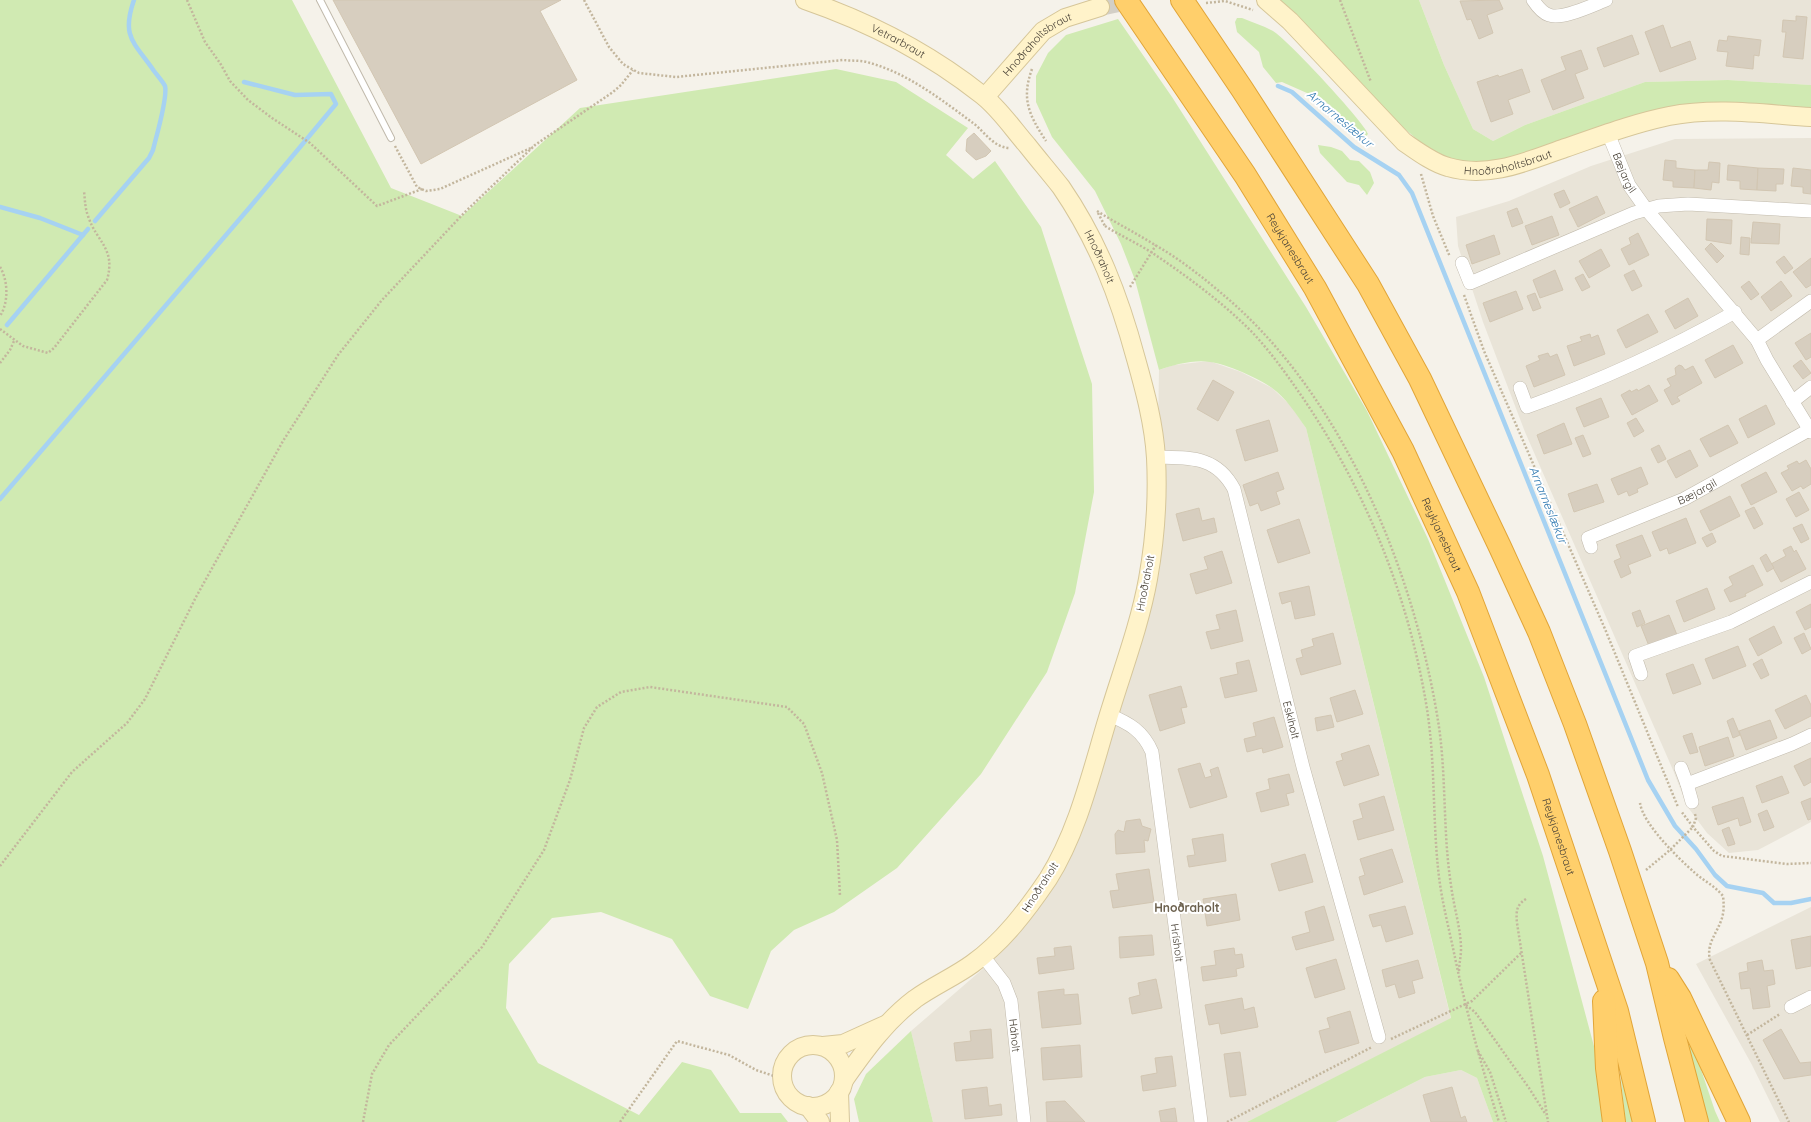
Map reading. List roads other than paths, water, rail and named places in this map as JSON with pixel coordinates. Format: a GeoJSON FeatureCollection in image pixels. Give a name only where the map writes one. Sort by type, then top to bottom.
{"type":"FeatureCollection","features":[{"type":"Feature","properties":{"kind":"highway","name":"Reykjanesbraut"},"geometry":{"type":"LineString","coordinates":[[1126,0],[1245,175],[1314,288],[1403,451],[1468,592],[1519,724],[1556,827],[1617,1011],[1644,1122]]}},
{"type":"Feature","properties":{"kind":"highway"},"geometry":{"type":"LineString","coordinates":[[1182,0],[1242,89],[1368,284],[1420,379],[1539,632],[1581,739],[1657,963],[1697,1122]]}},
{"type":"Feature","properties":{"kind":"highway"},"geometry":{"type":"LineString","coordinates":[[1657,963],[1680,998],[1739,1122]]}},
{"type":"Feature","properties":{"kind":"highway"},"geometry":{"type":"LineString","coordinates":[[1603,970],[1607,1068],[1614,1122]]}},
{"type":"Feature","properties":{"kind":"street","name":"Vetrarbraut"},"geometry":{"type":"LineString","coordinates":[[805,0],[856,19],[898,39],[985,97]]}},
{"type":"Feature","properties":{"kind":"street"},"geometry":{"type":"LineString","coordinates":[[1533,0],[1542,11],[1554,16],[1569,14],[1606,0]]}},
{"type":"Feature","properties":{"kind":"street","name":"Hnoðraholtsbraut"},"geometry":{"type":"LineString","coordinates":[[1261,6],[1290,21],[1404,142],[1424,155],[1448,167],[1474,172],[1506,169],[1638,123],[1699,112],[1727,112],[1811,117]]}},
{"type":"Feature","properties":{"kind":"street","name":"Hnoðraholtsbraut"},"geometry":{"type":"LineString","coordinates":[[985,97],[1043,31],[1065,18],[1100,7]]}},
{"type":"Feature","properties":{"kind":"street","name":"Hnoðraholt"},"geometry":{"type":"LineString","coordinates":[[842,1086],[886,1024],[916,998],[983,956],[1009,931],[1049,877],[1064,849],[1078,814],[1137,624],[1148,580],[1154,529],[1156,457],[1150,416],[1122,305],[1102,258],[1089,233],[1060,187],[985,97]]}},
{"type":"Feature","properties":{"kind":"street","name":"Bæjargil"},"geometry":{"type":"LineString","coordinates":[[1591,547],[1588,538],[1684,499],[1810,431],[1766,360],[1758,340],[1646,209],[1629,185],[1608,133]]}},
{"type":"Feature","properties":{"kind":"street"},"geometry":{"type":"LineString","coordinates":[[1457,263],[1470,283],[1646,209],[1659,206],[1688,204],[1811,211]]}},
{"type":"Feature","properties":{"kind":"street"},"geometry":{"type":"LineString","coordinates":[[1758,340],[1811,301]]}},
{"type":"Feature","properties":{"kind":"street"},"geometry":{"type":"LineString","coordinates":[[1520,388],[1527,407],[1573,390],[1645,359],[1735,312]]}},
{"type":"Feature","properties":{"kind":"street"},"geometry":{"type":"LineString","coordinates":[[1792,402],[1811,387]]}},
{"type":"Feature","properties":{"kind":"street","name":"Eskiholt"},"geometry":{"type":"LineString","coordinates":[[1156,457],[1190,458],[1209,462],[1223,474],[1234,489],[1304,767],[1381,1041]]}},
{"type":"Feature","properties":{"kind":"street"},"geometry":{"type":"LineString","coordinates":[[1641,674],[1635,656],[1731,622],[1811,582]]}},
{"type":"Feature","properties":{"kind":"street","name":"Hrísholt"},"geometry":{"type":"LineString","coordinates":[[1109,715],[1125,721],[1137,729],[1145,738],[1152,752],[1201,1122]]}},
{"type":"Feature","properties":{"kind":"street"},"geometry":{"type":"LineString","coordinates":[[1687,784],[1792,744],[1811,735]]}},
{"type":"Feature","properties":{"kind":"street"},"geometry":{"type":"LineString","coordinates":[[1682,768],[1692,802]]}},
{"type":"Feature","properties":{"kind":"street","name":"Háholt"},"geometry":{"type":"LineString","coordinates":[[983,956],[1004,983],[1011,1001],[1024,1122]]}},
{"type":"Feature","properties":{"kind":"street"},"geometry":{"type":"LineString","coordinates":[[1791,1007],[1811,997]]}},
{"type":"Feature","properties":{"kind":"street","name":"Hnoðraholt"},"geometry":{"type":"LineString","coordinates":[[823,1046],[843,1044],[886,1024]]}},
{"type":"Feature","properties":{"kind":"street"},"geometry":{"type":"LineString","coordinates":[[840,1122],[842,1086],[843,1067],[837,1056],[823,1046],[805,1046],[792,1054],[784,1066],[784,1087],[793,1099],[808,1106],[826,1104],[842,1086]]}},
{"type":"Feature","properties":{"kind":"street"},"geometry":{"type":"LineString","coordinates":[[808,1106],[820,1122]]}},
{"type":"Feature","properties":{"kind":"lane"},"geometry":{"type":"LineString","coordinates":[[320,0],[391,138]]}},
{"type":"Feature","properties":{"kind":"waterway"},"geometry":{"type":"LineString","coordinates":[[95,221],[149,158],[153,150],[165,99],[165,86],[135,46],[129,31],[130,12],[134,0]]}},
{"type":"Feature","properties":{"kind":"waterway"},"geometry":{"type":"LineString","coordinates":[[0,499],[250,207],[336,104],[331,94],[295,95],[244,82]]}},
{"type":"Feature","properties":{"kind":"waterway","name":"Arnarneslækur"},"geometry":{"type":"LineString","coordinates":[[1278,86],[1292,92],[1354,147],[1399,175],[1412,193],[1648,780],[1675,826],[1696,849],[1715,875],[1727,886],[1763,893],[1774,903],[1791,903],[1811,899]]}},
{"type":"Feature","properties":{"kind":"waterway"},"geometry":{"type":"LineString","coordinates":[[0,207],[40,218],[83,235]]}},
{"type":"Feature","properties":{"kind":"waterway"},"geometry":{"type":"LineString","coordinates":[[7,325],[88,229]]}},
{"type":"Feature","properties":{"kind":"tunnel"},"geometry":{"type":"LineString","coordinates":[[1100,7],[1133,0]]}},
{"type":"Feature","properties":{"kind":"district","name":"Hnoðraholt"},"geometry":{"type":"Point","coordinates":[1187,908]}}]}
